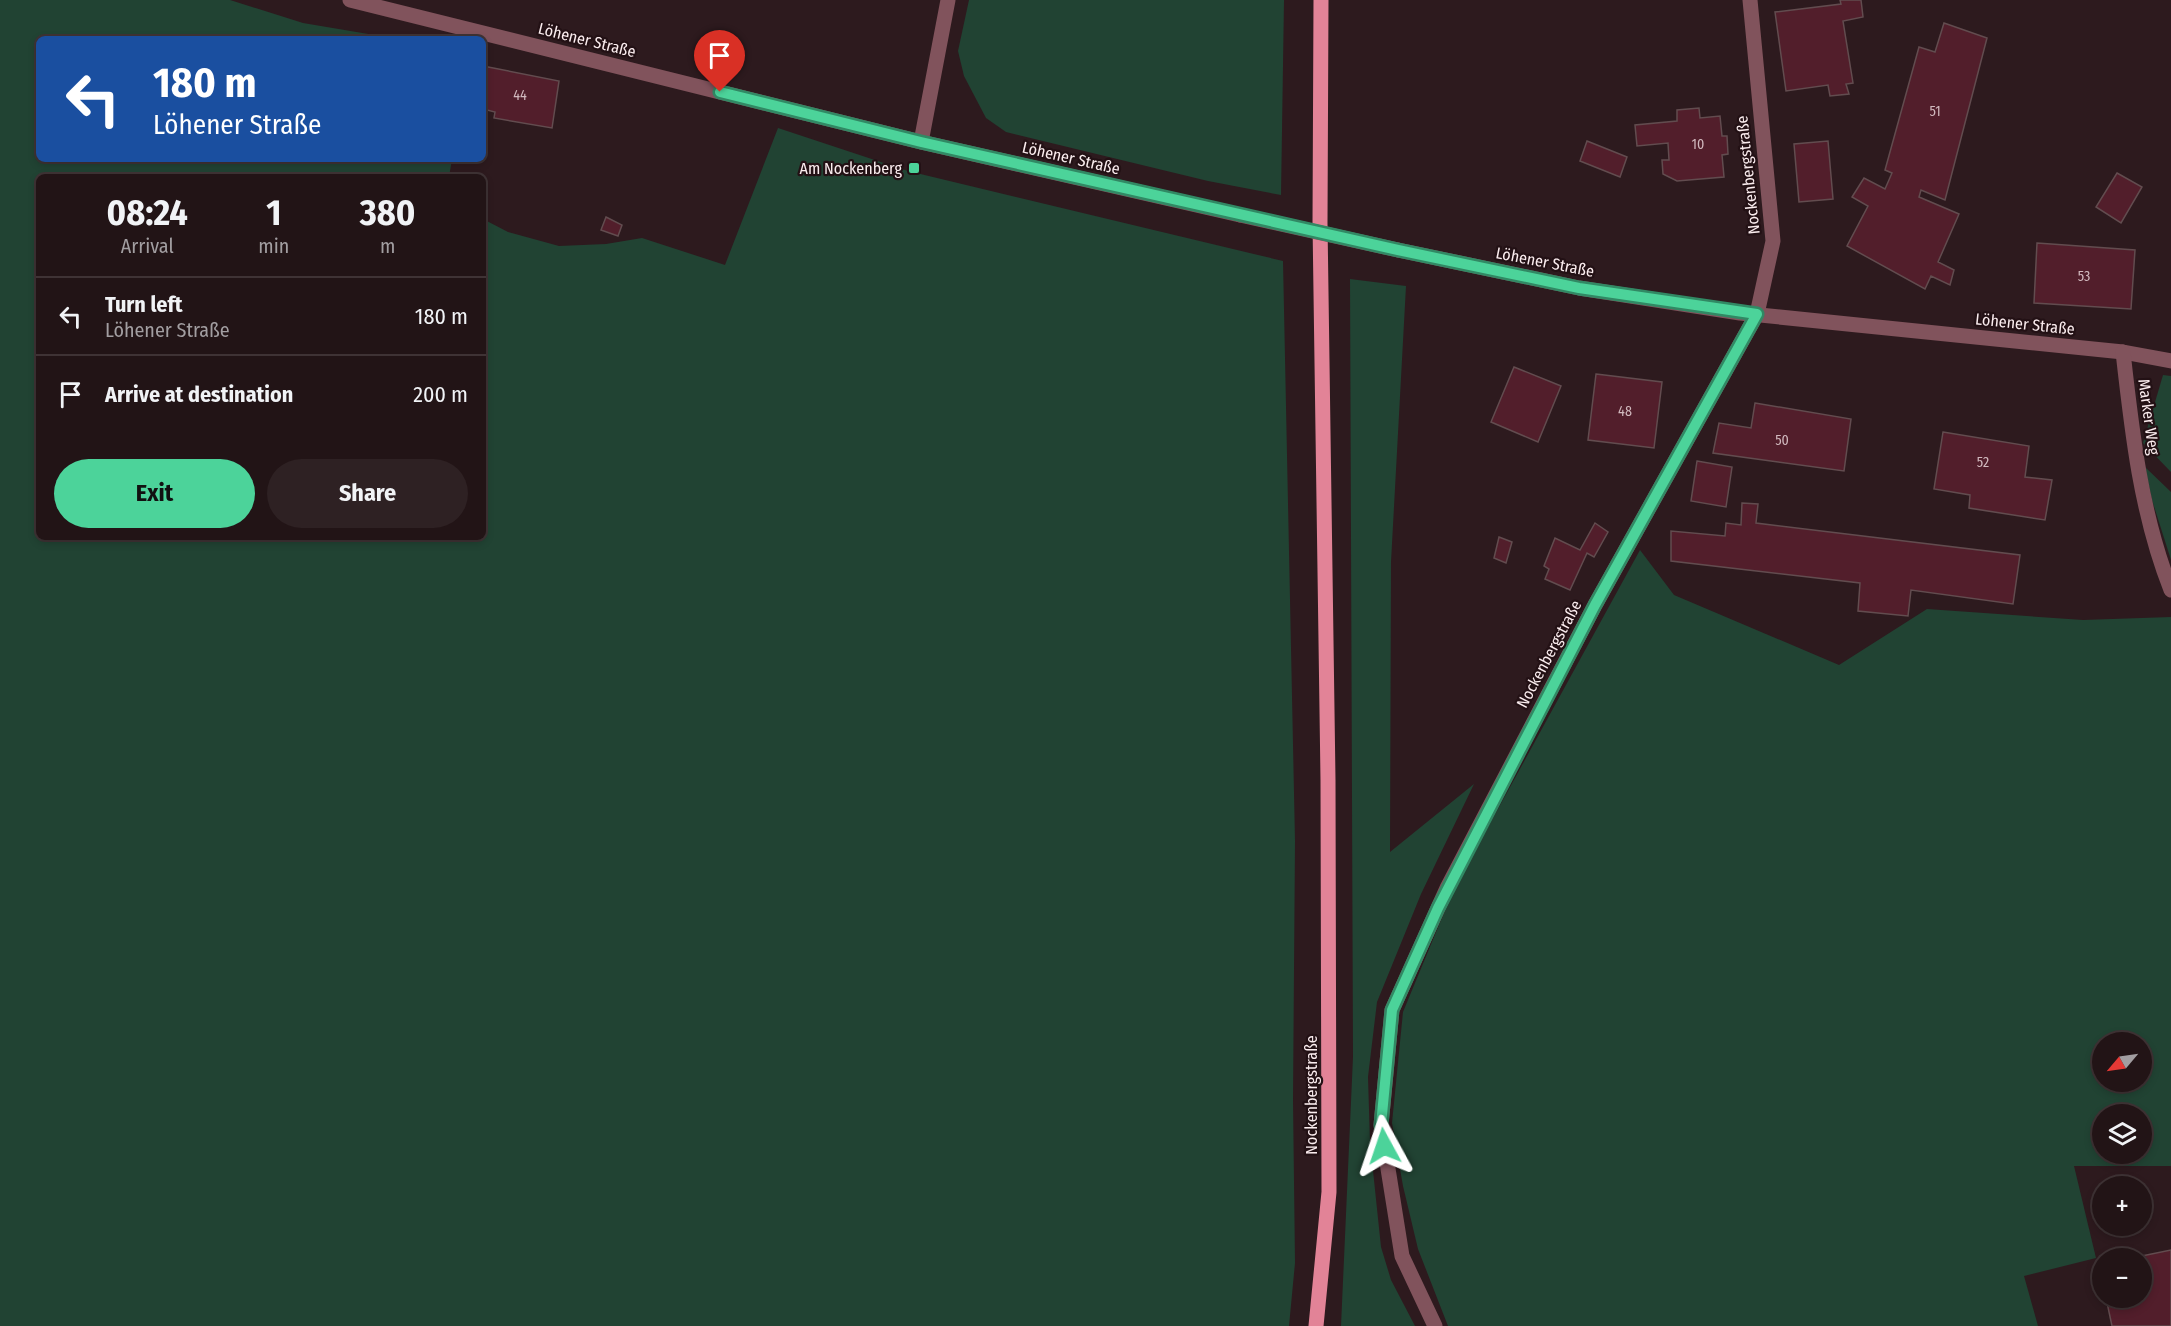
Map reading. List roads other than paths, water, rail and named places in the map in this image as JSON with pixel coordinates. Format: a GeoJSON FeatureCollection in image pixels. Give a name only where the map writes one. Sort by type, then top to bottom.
{"type":"FeatureCollection","features":[{"type":"Feature","properties":{"kind":"main road","name":"Nockenbergstraße"},"geometry":{"type":"LineString","coordinates":[[1316,1326],[1329,1192],[1328,792],[1320,224],[1321,0]]}},
{"type":"Feature","properties":{"kind":"street","name":"Löhener Straße"},"geometry":{"type":"LineString","coordinates":[[350,0],[921,142],[1240,215],[1579,288],[1757,314],[2123,352],[2171,361]]}},
{"type":"Feature","properties":{"kind":"street"},"geometry":{"type":"LineString","coordinates":[[921,142],[948,0]]}},
{"type":"Feature","properties":{"kind":"street","name":"Nockenbergstraße"},"geometry":{"type":"LineString","coordinates":[[1435,1326],[1402,1256],[1381,1125],[1392,1010],[1452,877],[1595,605],[1757,314],[1773,241],[1750,0]]}},
{"type":"Feature","properties":{"kind":"street","name":"Marker Weg"},"geometry":{"type":"LineString","coordinates":[[2123,352],[2138,469],[2149,523],[2171,590]]}},
{"type":"Feature","properties":{"kind":"place","name":"Am Nockenberg"},"geometry":{"type":"Point","coordinates":[914,168]}}]}
